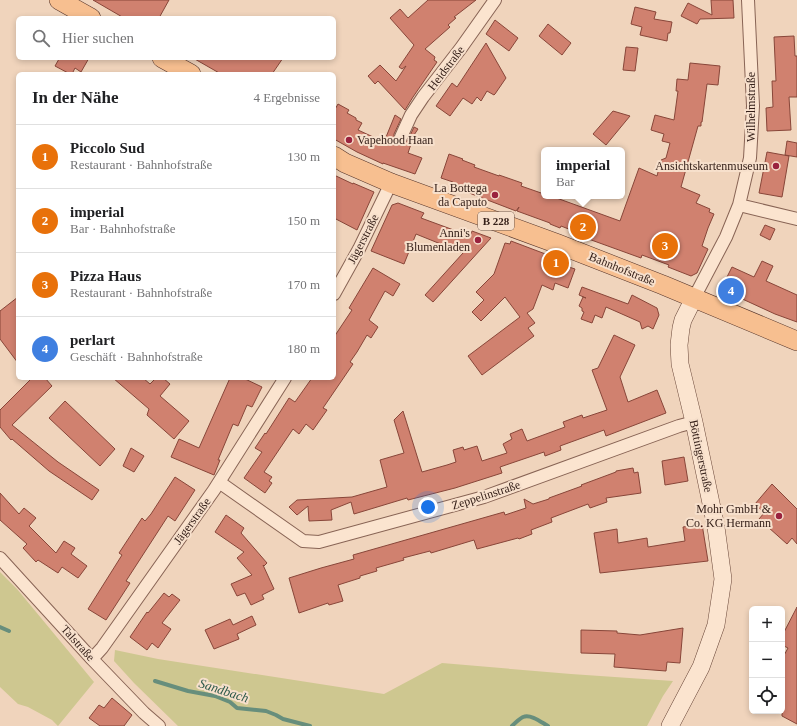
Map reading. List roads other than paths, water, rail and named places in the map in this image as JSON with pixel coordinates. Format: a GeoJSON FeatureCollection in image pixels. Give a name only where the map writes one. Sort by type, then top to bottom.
{"type":"FeatureCollection","features":[{"type":"Feature","properties":{"kind":"main road"},"geometry":{"type":"LineString","coordinates":[[59,0],[87,16]]}},
{"type":"Feature","properties":{"kind":"main road"},"geometry":{"type":"LineString","coordinates":[[166,60],[187,72]]}},
{"type":"Feature","properties":{"kind":"main road","name":"Bahnhofstraße"},"geometry":{"type":"LineString","coordinates":[[336,157],[345,163],[391,183],[558,244],[797,341]]}},
{"type":"Feature","properties":{"kind":"main road","name":"Böttingerstraße"},"geometry":{"type":"LineString","coordinates":[[670,726],[701,667],[716,625],[723,579],[716,527],[680,364],[679,345],[681,328],[683,320],[694,298]]}},
{"type":"Feature","properties":{"kind":"street","name":"Heidstraße"},"geometry":{"type":"LineString","coordinates":[[401,137],[411,115],[495,0]]}},
{"type":"Feature","properties":{"kind":"street","name":"Wilhelmstraße"},"geometry":{"type":"LineString","coordinates":[[694,298],[726,238],[739,205],[750,158],[753,106],[748,0]]}},
{"type":"Feature","properties":{"kind":"street","name":"Jägerstraße"},"geometry":{"type":"LineString","coordinates":[[336,290],[359,249],[391,183]]}},
{"type":"Feature","properties":{"kind":"street"},"geometry":{"type":"LineString","coordinates":[[739,205],[797,219]]}},
{"type":"Feature","properties":{"kind":"street","name":"Jägerstraße"},"geometry":{"type":"LineString","coordinates":[[92,659],[102,648],[219,482],[283,380]]}},
{"type":"Feature","properties":{"kind":"street","name":"Zeppelinstraße"},"geometry":{"type":"LineString","coordinates":[[219,482],[303,541],[319,542],[484,497],[678,426],[694,422]]}},
{"type":"Feature","properties":{"kind":"street","name":"Talstraße"},"geometry":{"type":"LineString","coordinates":[[0,558],[92,659],[159,726]]}},
{"type":"Feature","properties":{"kind":"waterway","name":"Sandbach"},"geometry":{"type":"LineString","coordinates":[[0,627],[9,631]]}},
{"type":"Feature","properties":{"kind":"waterway","name":"Sandbach"},"geometry":{"type":"LineString","coordinates":[[155,681],[188,691],[215,696],[230,702],[237,708],[266,711],[283,719],[310,726]]}},
{"type":"Feature","properties":{"kind":"waterway","name":"Sandbach"},"geometry":{"type":"LineString","coordinates":[[512,726],[526,716],[536,719],[548,726]]}},
{"type":"Feature","properties":{"kind":"place","name":"Vapehood Haan"},"geometry":{"type":"Point","coordinates":[349,140]}},
{"type":"Feature","properties":{"kind":"place","name":"Ansichtskartenmuseum"},"geometry":{"type":"Point","coordinates":[776,166]}},
{"type":"Feature","properties":{"kind":"place","name":"La Bottega da Caputo"},"geometry":{"type":"Point","coordinates":[495,195]}},
{"type":"Feature","properties":{"kind":"place","name":"imperial"},"geometry":{"type":"Point","coordinates":[583,227]}},
{"type":"Feature","properties":{"kind":"place","name":"Anni's Blumenladen"},"geometry":{"type":"Point","coordinates":[478,240]}},
{"type":"Feature","properties":{"kind":"place","name":"Pizza Haus"},"geometry":{"type":"Point","coordinates":[665,246]}},
{"type":"Feature","properties":{"kind":"place","name":"Piccolo Sud"},"geometry":{"type":"Point","coordinates":[556,263]}},
{"type":"Feature","properties":{"kind":"place","name":"perlart"},"geometry":{"type":"Point","coordinates":[731,291]}},
{"type":"Feature","properties":{"kind":"place","name":"Mohr GmbH & Co. KG Hermann"},"geometry":{"type":"Point","coordinates":[779,516]}}]}
